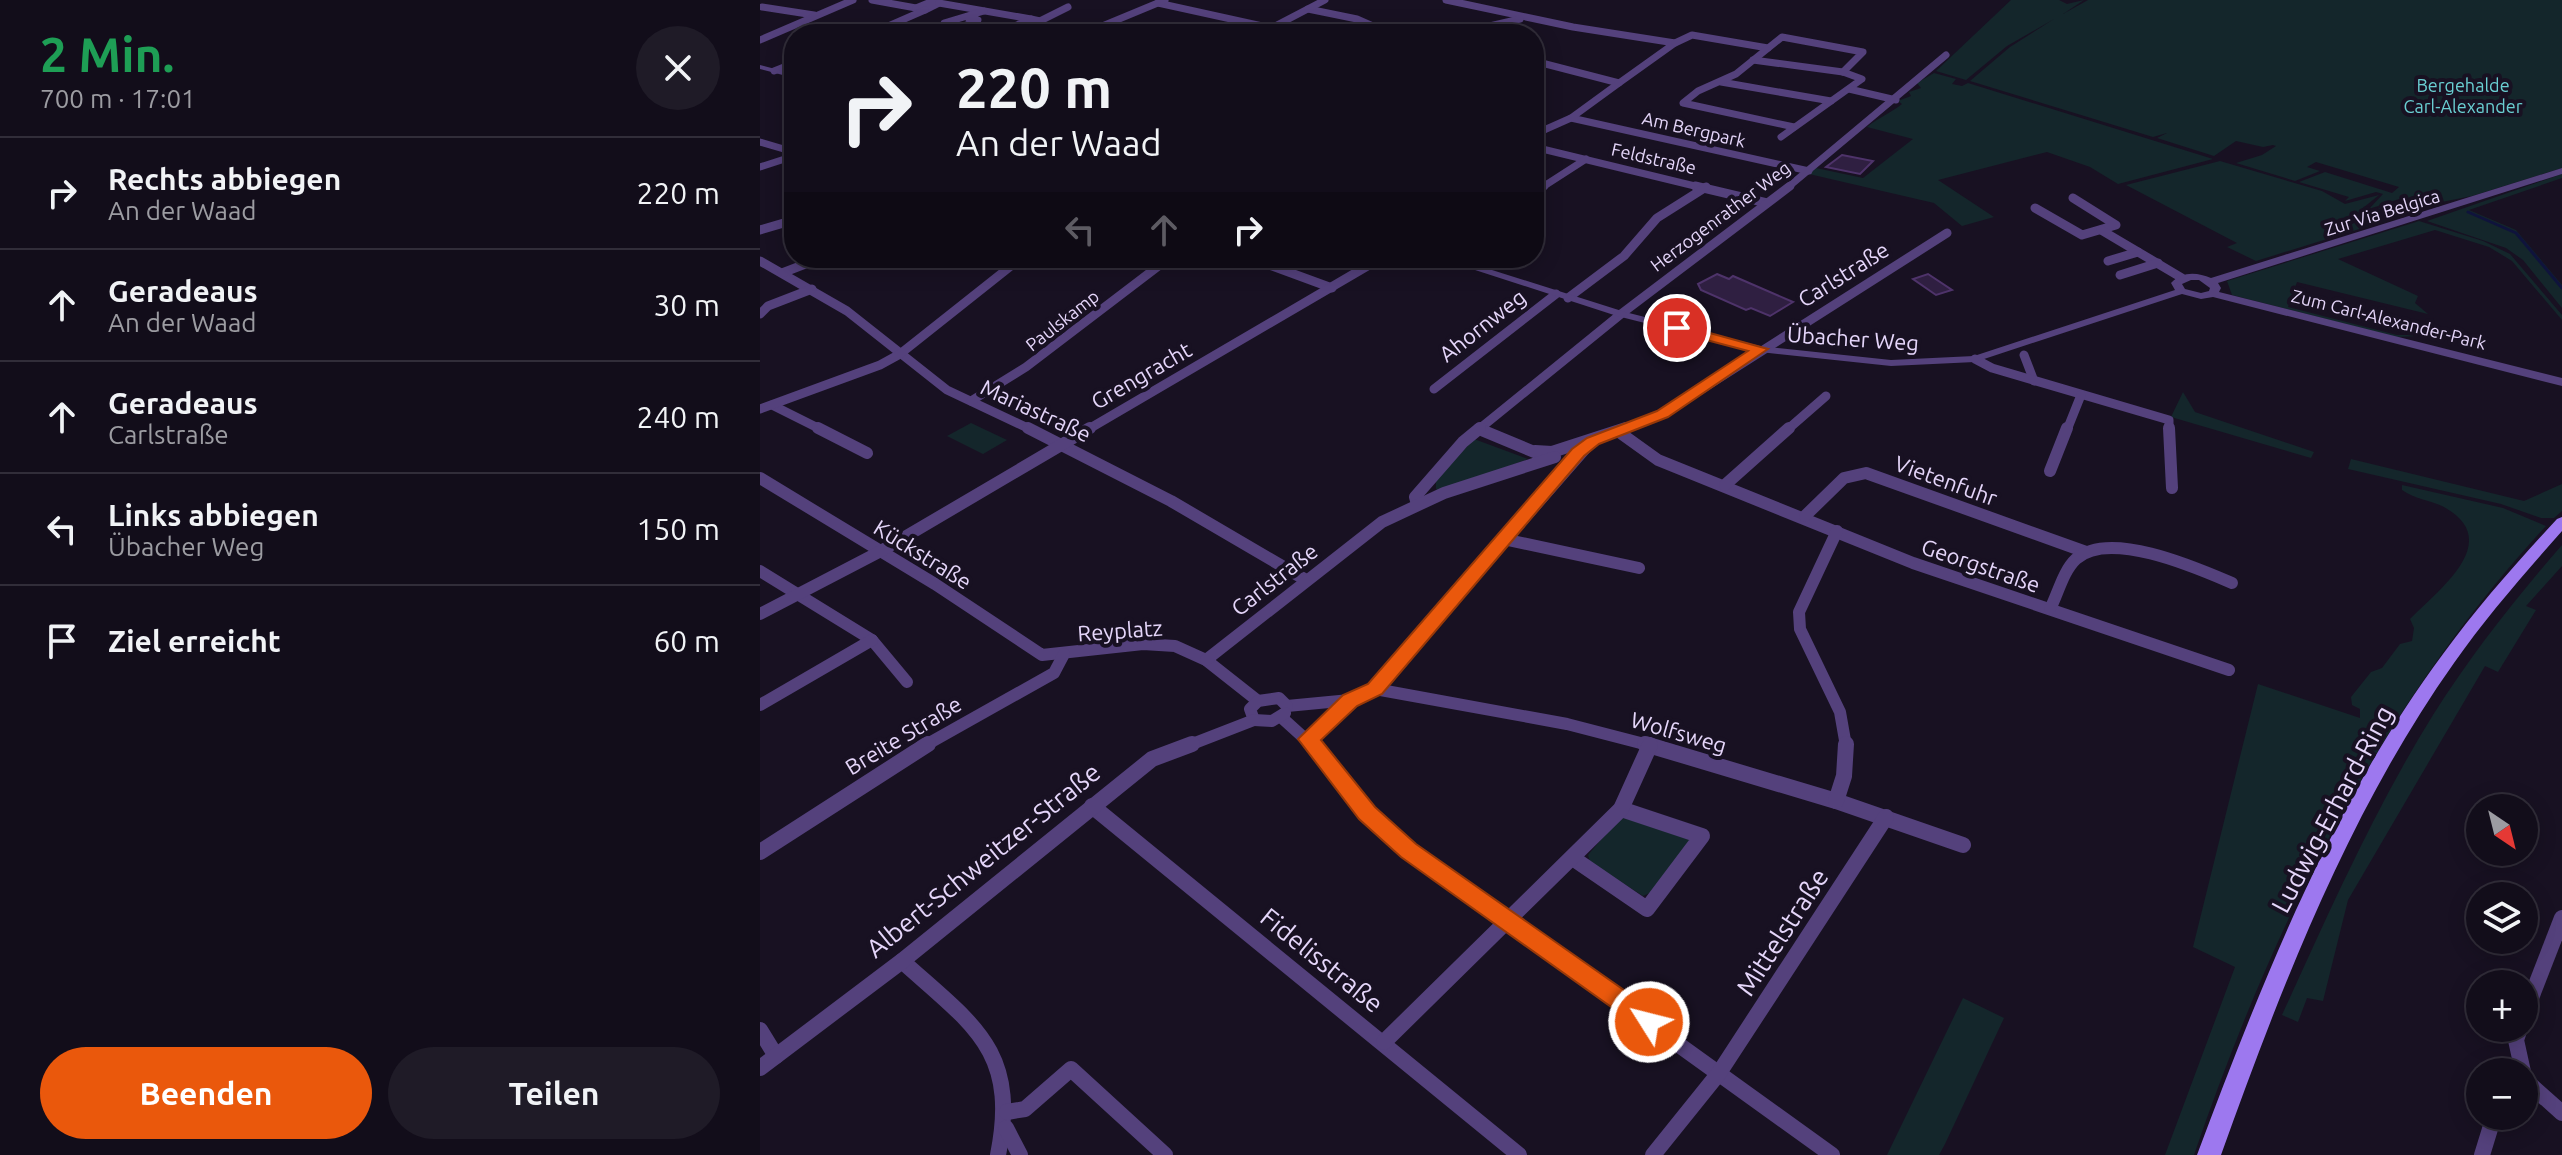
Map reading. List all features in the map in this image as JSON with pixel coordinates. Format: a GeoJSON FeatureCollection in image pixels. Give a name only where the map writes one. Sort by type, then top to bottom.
{"type":"FeatureCollection","features":[{"type":"Feature","properties":{"kind":"main road","name":"Ludwig-Erhard-Ring"},"geometry":{"type":"LineString","coordinates":[[2209,1155],[2258,1019],[2369,790],[2415,711],[2469,634],[2514,576],[2562,522]]}},
{"type":"Feature","properties":{"kind":"street"},"geometry":{"type":"LineString","coordinates":[[761,8],[781,0]]}},
{"type":"Feature","properties":{"kind":"street"},"geometry":{"type":"LineString","coordinates":[[796,24],[853,0]]}},
{"type":"Feature","properties":{"kind":"street"},"geometry":{"type":"LineString","coordinates":[[872,0],[925,10]]}},
{"type":"Feature","properties":{"kind":"street"},"geometry":{"type":"LineString","coordinates":[[1300,0],[1321,2]]}},
{"type":"Feature","properties":{"kind":"street"},"geometry":{"type":"LineString","coordinates":[[1446,0],[1532,19],[1675,43]]}},
{"type":"Feature","properties":{"kind":"street"},"geometry":{"type":"LineString","coordinates":[[916,8],[938,1],[1040,21]]}},
{"type":"Feature","properties":{"kind":"street"},"geometry":{"type":"LineString","coordinates":[[893,24],[938,1]]}},
{"type":"Feature","properties":{"kind":"street"},"geometry":{"type":"LineString","coordinates":[[1107,24],[1162,2],[1255,24]]}},
{"type":"Feature","properties":{"kind":"street"},"geometry":{"type":"LineString","coordinates":[[1280,24],[1321,2]]}},
{"type":"Feature","properties":{"kind":"street"},"geometry":{"type":"LineString","coordinates":[[1469,5],[1484,17],[1482,24]]}},
{"type":"Feature","properties":{"kind":"street"},"geometry":{"type":"LineString","coordinates":[[1033,24],[1068,7]]}},
{"type":"Feature","properties":{"kind":"street"},"geometry":{"type":"LineString","coordinates":[[761,8],[816,15]]}},
{"type":"Feature","properties":{"kind":"street"},"geometry":{"type":"LineString","coordinates":[[1308,9],[1368,24]]}},
{"type":"Feature","properties":{"kind":"street"},"geometry":{"type":"LineString","coordinates":[[969,19],[984,11]]}},
{"type":"Feature","properties":{"kind":"street"},"geometry":{"type":"LineString","coordinates":[[1019,24],[1031,19]]}},
{"type":"Feature","properties":{"kind":"street"},"geometry":{"type":"LineString","coordinates":[[1492,24],[1502,20],[1532,19]]}},
{"type":"Feature","properties":{"kind":"street"},"geometry":{"type":"LineString","coordinates":[[760,40],[784,29]]}},
{"type":"Feature","properties":{"kind":"street"},"geometry":{"type":"LineString","coordinates":[[1544,130],[1571,118],[1675,43],[1692,35],[1768,48]]}},
{"type":"Feature","properties":{"kind":"street"},"geometry":{"type":"LineString","coordinates":[[1794,127],[1683,103],[1698,91],[1721,82],[1787,37],[1863,52],[1843,72]]}},
{"type":"Feature","properties":{"kind":"street","name":"Herzogenrather Weg"},"geometry":{"type":"LineString","coordinates":[[1417,504],[1415,497],[1479,429],[1621,314],[1809,171],[1946,55]]}},
{"type":"Feature","properties":{"kind":"street"},"geometry":{"type":"LineString","coordinates":[[1753,60],[1843,72],[1862,79],[1781,137]]}},
{"type":"Feature","properties":{"kind":"street"},"geometry":{"type":"LineString","coordinates":[[1544,64],[1619,83]]}},
{"type":"Feature","properties":{"kind":"street"},"geometry":{"type":"LineString","coordinates":[[760,67],[784,74]]}},
{"type":"Feature","properties":{"kind":"street"},"geometry":{"type":"LineString","coordinates":[[774,71],[784,67]]}},
{"type":"Feature","properties":{"kind":"street"},"geometry":{"type":"LineString","coordinates":[[1721,82],[1831,101]]}},
{"type":"Feature","properties":{"kind":"street"},"geometry":{"type":"LineString","coordinates":[[1849,89],[1896,100]]}},
{"type":"Feature","properties":{"kind":"street","name":"Am Bergpark"},"geometry":{"type":"LineString","coordinates":[[1571,118],[1809,171]]}},
{"type":"Feature","properties":{"kind":"street"},"geometry":{"type":"LineString","coordinates":[[760,142],[784,150]]}},
{"type":"Feature","properties":{"kind":"street","name":"Feldstraße"},"geometry":{"type":"LineString","coordinates":[[1544,148],[1767,203]]}},
{"type":"Feature","properties":{"kind":"street"},"geometry":{"type":"LineString","coordinates":[[760,167],[784,158]]}},
{"type":"Feature","properties":{"kind":"street"},"geometry":{"type":"LineString","coordinates":[[1544,186],[1586,159]]}},
{"type":"Feature","properties":{"kind":"street","name":"Zur Via Belgica"},"geometry":{"type":"LineString","coordinates":[[2212,288],[2562,171]]}},
{"type":"Feature","properties":{"kind":"street"},"geometry":{"type":"LineString","coordinates":[[1568,298],[1624,256],[1657,218],[1706,187]]}},
{"type":"Feature","properties":{"kind":"street"},"geometry":{"type":"LineString","coordinates":[[2035,208],[2082,235],[2116,225],[2073,198]]}},
{"type":"Feature","properties":{"kind":"street"},"geometry":{"type":"LineString","coordinates":[[760,230],[784,223]]}},
{"type":"Feature","properties":{"kind":"street"},"geometry":{"type":"LineString","coordinates":[[2101,230],[2158,263],[2182,284]]}},
{"type":"Feature","properties":{"kind":"street","name":"Carlstraße"},"geometry":{"type":"LineString","coordinates":[[1206,660],[1364,534],[1417,504],[1663,414],[1760,349],[1947,233]]}},
{"type":"Feature","properties":{"kind":"street"},"geometry":{"type":"LineString","coordinates":[[2108,261],[2138,252]]}},
{"type":"Feature","properties":{"kind":"street","name":"Mariastraße"},"geometry":{"type":"LineString","coordinates":[[760,261],[812,289],[947,390],[1171,501],[1306,580]]}},
{"type":"Feature","properties":{"kind":"street"},"geometry":{"type":"LineString","coordinates":[[2120,275],[2158,263]]}},
{"type":"Feature","properties":{"kind":"street"},"geometry":{"type":"LineString","coordinates":[[782,273],[795,268]]}},
{"type":"Feature","properties":{"kind":"street"},"geometry":{"type":"LineString","coordinates":[[760,409],[900,354],[1008,268]]}},
{"type":"Feature","properties":{"kind":"street","name":"Paulskamp"},"geometry":{"type":"LineString","coordinates":[[971,401],[1038,359],[1156,268]]}},
{"type":"Feature","properties":{"kind":"street"},"geometry":{"type":"LineString","coordinates":[[1277,268],[1332,288]]}},
{"type":"Feature","properties":{"kind":"street","name":"Grengracht"},"geometry":{"type":"LineString","coordinates":[[760,614],[881,551],[1365,268]]}},
{"type":"Feature","properties":{"kind":"street","name":"Übacher Weg"},"geometry":{"type":"LineString","coordinates":[[1474,268],[1621,314],[1760,349],[1891,363],[1975,359],[1992,368],[2169,420],[2172,488]]}},
{"type":"Feature","properties":{"kind":"street","name":"Zum Carl-Alexander-Park"},"geometry":{"type":"LineString","coordinates":[[2182,284],[2201,296],[2212,288]]}},
{"type":"Feature","properties":{"kind":"street","name":"Zum Carl-Alexander-Park"},"geometry":{"type":"LineString","coordinates":[[1975,359],[2182,284],[2212,288],[2560,381]]}},
{"type":"Feature","properties":{"kind":"street"},"geometry":{"type":"LineString","coordinates":[[760,314],[768,306],[812,289]]}},
{"type":"Feature","properties":{"kind":"street","name":"Ahornweg"},"geometry":{"type":"LineString","coordinates":[[1434,389],[1556,294]]}},
{"type":"Feature","properties":{"kind":"street"},"geometry":{"type":"LineString","coordinates":[[2024,355],[2034,381]]}},
{"type":"Feature","properties":{"kind":"street"},"geometry":{"type":"LineString","coordinates":[[2050,471],[2081,395]]}},
{"type":"Feature","properties":{"kind":"street"},"geometry":{"type":"LineString","coordinates":[[1725,485],[1826,396]]}},
{"type":"Feature","properties":{"kind":"street"},"geometry":{"type":"LineString","coordinates":[[772,405],[867,453]]}},
{"type":"Feature","properties":{"kind":"street","name":"Carlstraße"},"geometry":{"type":"LineString","coordinates":[[1479,429],[1535,451],[1545,459]]}},
{"type":"Feature","properties":{"kind":"street","name":"Georgstraße"},"geometry":{"type":"LineString","coordinates":[[1619,432],[1658,460],[1805,516],[1913,563],[2229,670]]}},
{"type":"Feature","properties":{"kind":"street"},"geometry":{"type":"LineString","coordinates":[[1284,711],[1350,700],[1375,689],[1551,484],[1593,441]]}},
{"type":"Feature","properties":{"kind":"street","name":"Carlstraße"},"geometry":{"type":"LineString","coordinates":[[1535,451],[1552,452],[1593,441]]}},
{"type":"Feature","properties":{"kind":"street"},"geometry":{"type":"LineString","coordinates":[[1545,459],[1556,470],[1551,484]]}},
{"type":"Feature","properties":{"kind":"street","name":"Vietenfuhr"},"geometry":{"type":"LineString","coordinates":[[1805,516],[1844,478],[1866,473],[2086,552],[2117,548],[2144,552],[2232,583]]}},
{"type":"Feature","properties":{"kind":"street","name":"Kückstraße"},"geometry":{"type":"LineString","coordinates":[[760,478],[881,551],[1042,655],[1064,654]]}},
{"type":"Feature","properties":{"kind":"street"},"geometry":{"type":"LineString","coordinates":[[1836,801],[1849,752],[1847,730],[1800,629],[1799,612],[1837,531]]}},
{"type":"Feature","properties":{"kind":"street"},"geometry":{"type":"LineString","coordinates":[[1503,539],[1639,568]]}},
{"type":"Feature","properties":{"kind":"street"},"geometry":{"type":"LineString","coordinates":[[2050,609],[2076,559],[2086,552]]}},
{"type":"Feature","properties":{"kind":"street"},"geometry":{"type":"LineString","coordinates":[[760,571],[797,597],[872,640],[907,682]]}},
{"type":"Feature","properties":{"kind":"street"},"geometry":{"type":"LineString","coordinates":[[760,705],[872,640]]}},
{"type":"Feature","properties":{"kind":"street","name":"Reyplatz"},"geometry":{"type":"LineString","coordinates":[[1064,654],[1157,644],[1175,646],[1206,660],[1258,701]]}},
{"type":"Feature","properties":{"kind":"street","name":"Breite Straße"},"geometry":{"type":"LineString","coordinates":[[760,852],[922,747],[1054,673],[1064,654]]}},
{"type":"Feature","properties":{"kind":"street","name":"Wolfsweg"},"geometry":{"type":"LineString","coordinates":[[1375,689],[1567,724],[1650,745],[1836,801],[1963,845]]}},
{"type":"Feature","properties":{"kind":"street"},"geometry":{"type":"LineString","coordinates":[[1254,720],[1250,709],[1258,701],[1279,698],[1284,711],[1367,813],[1408,850],[1832,1155]]}},
{"type":"Feature","properties":{"kind":"street"},"geometry":{"type":"LineString","coordinates":[[1308,739],[1350,700]]}},
{"type":"Feature","properties":{"kind":"street","name":"Albert-Schweitzer-Straße"},"geometry":{"type":"LineString","coordinates":[[760,1068],[902,961],[1152,759],[1254,720],[1268,722],[1284,711]]}},
{"type":"Feature","properties":{"kind":"street"},"geometry":{"type":"LineString","coordinates":[[1384,1042],[1574,859],[1621,809],[1650,745]]}},
{"type":"Feature","properties":{"kind":"street","name":"Fidelisstraße"},"geometry":{"type":"LineString","coordinates":[[1092,806],[1519,1155]]}},
{"type":"Feature","properties":{"kind":"street"},"geometry":{"type":"LineString","coordinates":[[1574,859],[1647,909],[1702,836],[1621,809]]}},
{"type":"Feature","properties":{"kind":"street","name":"Mittelstraße"},"geometry":{"type":"LineString","coordinates":[[1653,1155],[1719,1073],[1886,817]]}},
{"type":"Feature","properties":{"kind":"street"},"geometry":{"type":"LineString","coordinates":[[2538,980],[2562,918]]}},
{"type":"Feature","properties":{"kind":"street"},"geometry":{"type":"LineString","coordinates":[[902,961],[990,1045],[1005,1085],[1006,1120],[998,1155]]}},
{"type":"Feature","properties":{"kind":"street"},"geometry":{"type":"LineString","coordinates":[[760,1030],[776,1056]]}},
{"type":"Feature","properties":{"kind":"street"},"geometry":{"type":"LineString","coordinates":[[1006,1120],[1025,1109],[1071,1069],[1165,1155]]}},
{"type":"Feature","properties":{"kind":"street"},"geometry":{"type":"LineString","coordinates":[[2538,1090],[2562,1113]]}},
{"type":"Feature","properties":{"kind":"street"},"geometry":{"type":"LineString","coordinates":[[1006,1120],[1020,1155]]}},
{"type":"Feature","properties":{"kind":"street"},"geometry":{"type":"LineString","coordinates":[[2482,1155],[2490,1130]]}},
{"type":"Feature","properties":{"kind":"green space","name":"Bergehalde Carl-Alexander"},"geometry":{"type":"Polygon","coordinates":[[[2011,0],[2059,0],[2067,4],[2084,0],[2063,14],[2088,0],[2562,0],[2562,168],[2472,196],[2396,211],[2406,202],[2399,199],[2369,209],[2383,194],[2376,192],[2345,201],[2349,197],[2299,182],[2325,172],[2392,193],[2399,187],[2316,162],[2307,167],[2320,171],[2295,181],[2236,163],[2262,155],[2276,146],[2273,145],[2263,147],[2236,141],[2214,156],[2157,138],[2167,133],[2153,137],[1970,81],[2010,47],[2054,19],[2007,46],[1966,80],[1936,71],[2011,0]]]}},
{"type":"Feature","properties":{"kind":"green space"},"geometry":{"type":"Polygon","coordinates":[[[1934,73],[1956,79],[1952,84],[1962,86],[1968,83],[2213,159],[2118,184],[2090,167],[2047,152],[1938,180],[1994,217],[1962,226],[1934,203],[1809,174],[1816,168],[1863,178],[1913,139],[1867,127],[1902,104],[1898,101],[1911,96],[1909,92],[1921,88],[1917,83],[1934,73]]]}},
{"type":"Feature","properties":{"kind":"green space"},"geometry":{"type":"Polygon","coordinates":[[[2220,161],[2322,191],[2345,204],[2379,195],[2363,208],[2369,211],[2402,202],[2390,214],[2398,217],[2256,261],[2227,247],[2237,243],[2126,185],[2220,161]]]}},
{"type":"Feature","properties":{"kind":"green space"},"geometry":{"type":"Polygon","coordinates":[[[2562,174],[2562,178],[2469,210],[2516,230],[2562,285],[2562,308],[2523,260],[2506,248],[2427,221],[2562,174]]]}},
{"type":"Feature","properties":{"kind":"green space"},"geometry":{"type":"Polygon","coordinates":[[[2419,221],[2483,241],[2510,254],[2562,315],[2562,320],[2512,261],[2489,247],[2435,230],[2338,259],[2418,296],[2415,303],[2428,314],[2297,282],[2288,307],[2397,335],[2415,335],[2427,320],[2418,336],[2396,337],[2232,295],[2227,281],[2419,221]]]}},
{"type":"Feature","properties":{"kind":"green space"},"geometry":{"type":"Polygon","coordinates":[[[2183,392],[2195,412],[2314,452],[2311,458],[2171,417],[2183,392]]]}},
{"type":"Feature","properties":{"kind":"green space"},"geometry":{"type":"Polygon","coordinates":[[[971,423],[1007,440],[983,454],[947,436],[971,423]]]}},
{"type":"Feature","properties":{"kind":"green space"},"geometry":{"type":"Polygon","coordinates":[[[1474,439],[1528,459],[1439,491],[1436,489],[1436,480],[1474,439]]]}},
{"type":"Feature","properties":{"kind":"green space"},"geometry":{"type":"Polygon","coordinates":[[[2351,459],[2524,501],[2562,484],[2562,511],[2554,518],[2541,518],[2501,504],[2348,469],[2351,459]]]}},
{"type":"Feature","properties":{"kind":"green space"},"geometry":{"type":"Polygon","coordinates":[[[2402,485],[2503,508],[2546,526],[2487,595],[2432,667],[2383,743],[2337,822],[2296,903],[2225,1070],[2194,1155],[2165,1155],[2235,967],[2193,947],[2258,684],[2360,718],[2360,709],[2352,705],[2351,697],[2371,672],[2382,668],[2400,644],[2412,641],[2414,628],[2410,619],[2450,579],[2468,549],[2468,534],[2460,519],[2442,506],[2407,493],[2402,490],[2402,485]]]}},
{"type":"Feature","properties":{"kind":"green space"},"geometry":{"type":"Polygon","coordinates":[[[2562,545],[2562,566],[2526,606],[2536,610],[2498,672],[2485,666],[2348,900],[2323,1001],[2307,998],[2298,1022],[2282,1015],[2353,863],[2411,751],[2478,649],[2562,545]]]}},
{"type":"Feature","properties":{"kind":"green space"},"geometry":{"type":"Polygon","coordinates":[[[1622,815],[1692,837],[1654,891],[1643,896],[1590,862],[1588,855],[1622,815]]]}},
{"type":"Feature","properties":{"kind":"green space"},"geometry":{"type":"Polygon","coordinates":[[[1963,998],[2004,1018],[1945,1144],[1939,1155],[1887,1155],[1963,998]]]}},
{"type":"Feature","properties":{"kind":"building"},"geometry":{"type":"Polygon","coordinates":[[[1842,155],[1873,161],[1860,174],[1826,167],[1842,155]]]}},
{"type":"Feature","properties":{"kind":"building"},"geometry":{"type":"Polygon","coordinates":[[[1717,274],[1729,279],[1733,276],[1793,302],[1770,316],[1751,308],[1746,310],[1701,290],[1698,284],[1717,274]]]}},
{"type":"Feature","properties":{"kind":"building"},"geometry":{"type":"Polygon","coordinates":[[[1928,274],[1952,290],[1936,295],[1913,279],[1928,274]]]}},
{"type":"Feature","properties":{"kind":"waterway"},"geometry":{"type":"LineString","coordinates":[[2468,212],[2516,233],[2562,288]]}},
{"type":"Feature","properties":{"kind":"route"},"geometry":{"type":"LineString","coordinates":[[1649,1022],[1408,850],[1367,813],[1308,739],[1350,700],[1375,689],[1578,452],[1593,441],[1663,414],[1760,349],[1677,328]]}}]}
